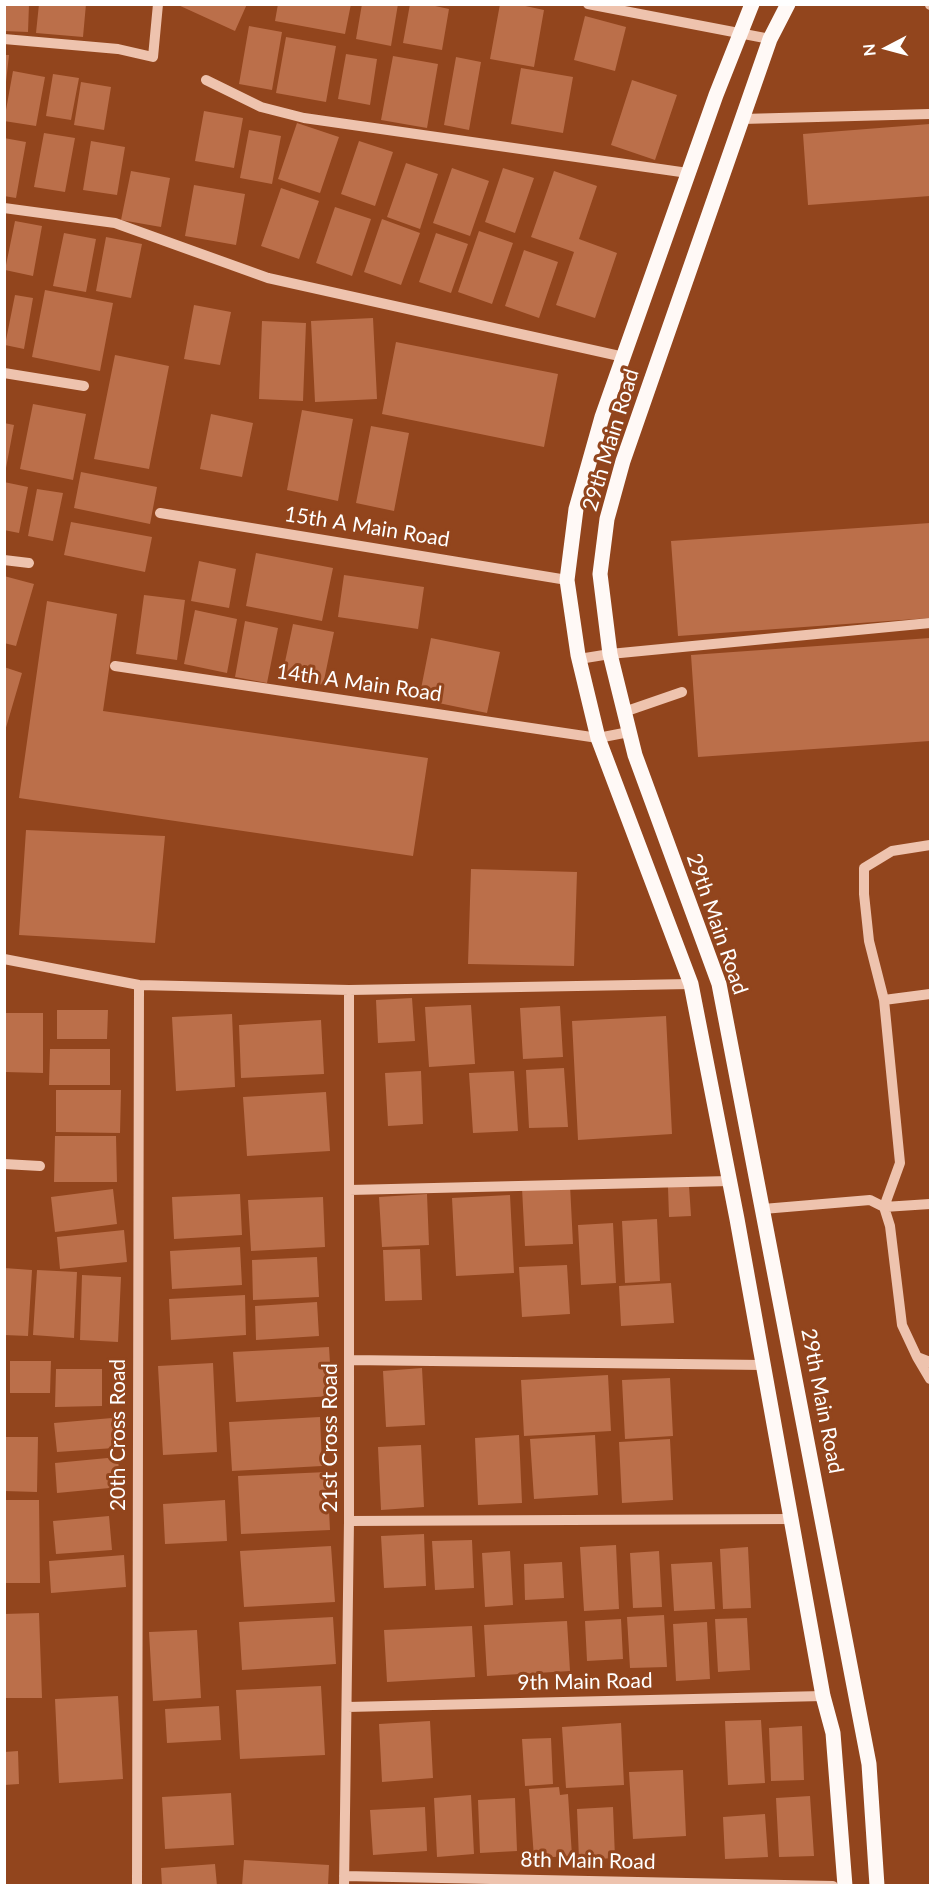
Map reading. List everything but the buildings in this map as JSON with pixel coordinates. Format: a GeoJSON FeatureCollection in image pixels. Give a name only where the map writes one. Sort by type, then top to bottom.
{"type":"FeatureCollection","features":[{"type":"Feature","properties":{"kind":"main road","name":"29th Main Road"},"geometry":{"type":"LineString","coordinates":[[752,4],[688,173],[602,417],[576,509],[567,580],[579,659],[598,738],[691,984],[730,1181],[824,1696],[833,1733],[845,1886]]}},
{"type":"Feature","properties":{"kind":"main road","name":"29th Main Road"},"geometry":{"type":"LineString","coordinates":[[788,4],[770,39],[623,461],[607,519],[600,574],[610,654],[634,755],[719,984],[869,1764],[876,1886]]}},
{"type":"Feature","properties":{"kind":"street"},"geometry":{"type":"LineString","coordinates":[[4,39],[118,49],[153,57],[158,4]]}},
{"type":"Feature","properties":{"kind":"street"},"geometry":{"type":"LineString","coordinates":[[588,4],[770,39]]}},
{"type":"Feature","properties":{"kind":"street"},"geometry":{"type":"LineString","coordinates":[[206,80],[261,107],[304,118],[688,173]]}},
{"type":"Feature","properties":{"kind":"street"},"geometry":{"type":"LineString","coordinates":[[742,119],[930,114]]}},
{"type":"Feature","properties":{"kind":"street"},"geometry":{"type":"LineString","coordinates":[[4,208],[115,223],[268,278],[624,357]]}},
{"type":"Feature","properties":{"kind":"street"},"geometry":{"type":"LineString","coordinates":[[4,373],[84,386]]}},
{"type":"Feature","properties":{"kind":"street","name":"15th A Main Road"},"geometry":{"type":"LineString","coordinates":[[160,513],[567,580]]}},
{"type":"Feature","properties":{"kind":"street"},"geometry":{"type":"LineString","coordinates":[[4,560],[29,563]]}},
{"type":"Feature","properties":{"kind":"street"},"geometry":{"type":"LineString","coordinates":[[579,659],[610,654],[930,623]]}},
{"type":"Feature","properties":{"kind":"street","name":"14th A Main Road"},"geometry":{"type":"LineString","coordinates":[[115,666],[598,738],[629,732]]}},
{"type":"Feature","properties":{"kind":"street"},"geometry":{"type":"LineString","coordinates":[[624,712],[682,692]]}},
{"type":"Feature","properties":{"kind":"street"},"geometry":{"type":"LineString","coordinates":[[930,845],[892,851],[864,868],[868,940],[884,1000],[900,1163],[884,1207],[890,1226],[902,1325],[916,1358],[930,1379]]}},
{"type":"Feature","properties":{"kind":"street"},"geometry":{"type":"LineString","coordinates":[[4,959],[139,985],[349,990],[691,984]]}},
{"type":"Feature","properties":{"kind":"street","name":"20th Cross Road"},"geometry":{"type":"LineString","coordinates":[[137,1886],[139,985]]}},
{"type":"Feature","properties":{"kind":"street","name":"21st Cross Road"},"geometry":{"type":"LineString","coordinates":[[344,1881],[350,1521],[349,990]]}},
{"type":"Feature","properties":{"kind":"street"},"geometry":{"type":"LineString","coordinates":[[884,1000],[930,994]]}},
{"type":"Feature","properties":{"kind":"street"},"geometry":{"type":"LineString","coordinates":[[4,1164],[40,1166]]}},
{"type":"Feature","properties":{"kind":"street"},"geometry":{"type":"LineString","coordinates":[[349,1190],[730,1181]]}},
{"type":"Feature","properties":{"kind":"street"},"geometry":{"type":"LineString","coordinates":[[763,1209],[870,1200],[884,1207],[930,1204]]}},
{"type":"Feature","properties":{"kind":"street"},"geometry":{"type":"LineString","coordinates":[[916,1358],[930,1362]]}},
{"type":"Feature","properties":{"kind":"street"},"geometry":{"type":"LineString","coordinates":[[349,1360],[763,1365]]}},
{"type":"Feature","properties":{"kind":"street"},"geometry":{"type":"LineString","coordinates":[[350,1521],[791,1519]]}},
{"type":"Feature","properties":{"kind":"street","name":"9th Main Road"},"geometry":{"type":"LineString","coordinates":[[346,1707],[824,1696]]}},
{"type":"Feature","properties":{"kind":"street","name":"8th Main Road"},"geometry":{"type":"LineString","coordinates":[[344,1881],[832,1886]]}}]}
